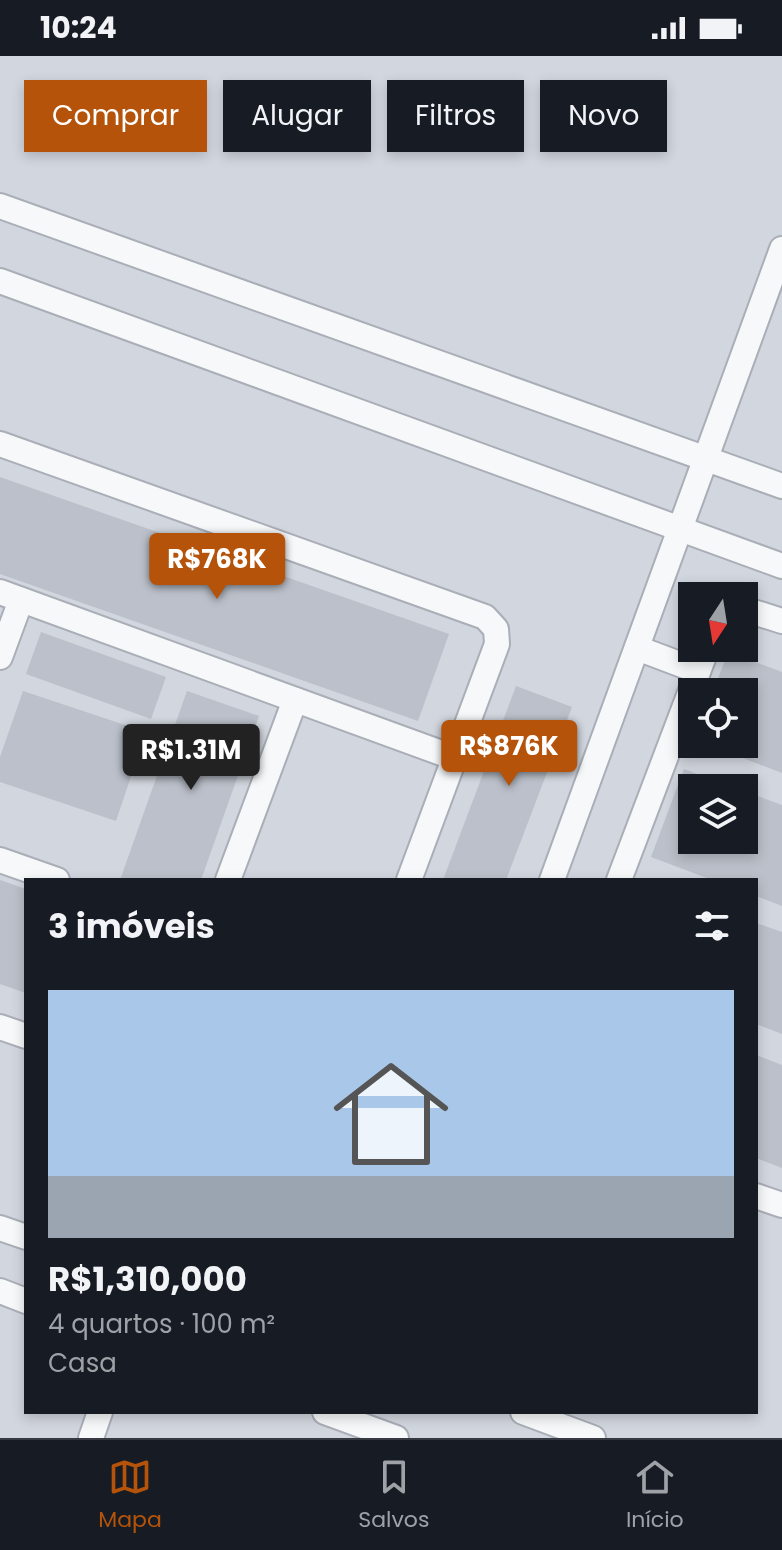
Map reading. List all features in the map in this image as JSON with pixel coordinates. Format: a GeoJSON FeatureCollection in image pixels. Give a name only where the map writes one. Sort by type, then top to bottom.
{"type":"FeatureCollection","features":[{"type":"Feature","properties":{"kind":"lane"},"geometry":{"type":"LineString","coordinates":[[0,206],[782,486]]}},
{"type":"Feature","properties":{"kind":"lane"},"geometry":{"type":"LineString","coordinates":[[553,878],[782,249]]}},
{"type":"Feature","properties":{"kind":"lane"},"geometry":{"type":"LineString","coordinates":[[0,281],[782,566]]}},
{"type":"Feature","properties":{"kind":"lane"},"geometry":{"type":"LineString","coordinates":[[0,444],[485,617],[496,629],[497,644],[410,878]]}},
{"type":"Feature","properties":{"kind":"lane"},"geometry":{"type":"LineString","coordinates":[[0,657],[10,596],[455,758]]}},
{"type":"Feature","properties":{"kind":"lane"},"geometry":{"type":"LineString","coordinates":[[758,613],[782,621]]}},
{"type":"Feature","properties":{"kind":"lane"},"geometry":{"type":"LineString","coordinates":[[637,648],[678,655]]}},
{"type":"Feature","properties":{"kind":"lane"},"geometry":{"type":"LineString","coordinates":[[620,878],[702,662]]}},
{"type":"Feature","properties":{"kind":"lane"},"geometry":{"type":"LineString","coordinates":[[229,878],[295,700]]}},
{"type":"Feature","properties":{"kind":"lane"},"geometry":{"type":"LineString","coordinates":[[0,860],[51,878]]}},
{"type":"Feature","properties":{"kind":"lane"},"geometry":{"type":"LineString","coordinates":[[0,1027],[24,1035]]}},
{"type":"Feature","properties":{"kind":"lane"},"geometry":{"type":"LineString","coordinates":[[758,1197],[782,1205]]}},
{"type":"Feature","properties":{"kind":"lane"},"geometry":{"type":"LineString","coordinates":[[0,1228],[24,1236]]}},
{"type":"Feature","properties":{"kind":"lane"},"geometry":{"type":"LineString","coordinates":[[0,1291],[24,1300]]}},
{"type":"Feature","properties":{"kind":"lane"},"geometry":{"type":"LineString","coordinates":[[91,1438],[99,1414]]}},
{"type":"Feature","properties":{"kind":"lane"},"geometry":{"type":"LineString","coordinates":[[330,1414],[396,1438]]}},
{"type":"Feature","properties":{"kind":"lane"},"geometry":{"type":"LineString","coordinates":[[528,1414],[593,1438]]}},
{"type":"Feature","properties":{"kind":"shaded area"},"geometry":{"type":"Polygon","coordinates":[[[0,56],[782,56],[782,1438],[0,1438],[0,56]]]}},
{"type":"Feature","properties":{"kind":"building"},"geometry":{"type":"Polygon","coordinates":[[[0,477],[449,634],[418,721],[0,574],[0,477]]]}},
{"type":"Feature","properties":{"kind":"building"},"geometry":{"type":"Polygon","coordinates":[[[41,632],[166,677],[151,719],[26,674],[41,632]]]}},
{"type":"Feature","properties":{"kind":"building"},"geometry":{"type":"Polygon","coordinates":[[[724,662],[755,662],[782,672],[782,773],[743,758],[758,758],[758,678],[718,678],[724,662]]]}},
{"type":"Feature","properties":{"kind":"building"},"geometry":{"type":"Polygon","coordinates":[[[516,686],[572,707],[507,878],[444,878],[516,686]]]}},
{"type":"Feature","properties":{"kind":"building"},"geometry":{"type":"Polygon","coordinates":[[[23,691],[146,732],[116,821],[0,782],[0,757],[23,691]]]}},
{"type":"Feature","properties":{"kind":"building"},"geometry":{"type":"Polygon","coordinates":[[[187,691],[259,716],[202,878],[121,878],[187,691]]]}},
{"type":"Feature","properties":{"kind":"building"},"geometry":{"type":"Polygon","coordinates":[[[678,785],[678,854],[758,854],[758,796],[782,805],[782,906],[758,897],[758,878],[707,878],[651,857],[678,785]]]}},
{"type":"Feature","properties":{"kind":"building"},"geometry":{"type":"Polygon","coordinates":[[[0,880],[24,888],[24,992],[0,984],[0,880]]]}},
{"type":"Feature","properties":{"kind":"building"},"geometry":{"type":"Polygon","coordinates":[[[758,924],[782,932],[782,1034],[758,1025],[758,924]]]}},
{"type":"Feature","properties":{"kind":"building"},"geometry":{"type":"Polygon","coordinates":[[[758,1056],[782,1065],[782,1168],[758,1159],[758,1056]]]}}]}
